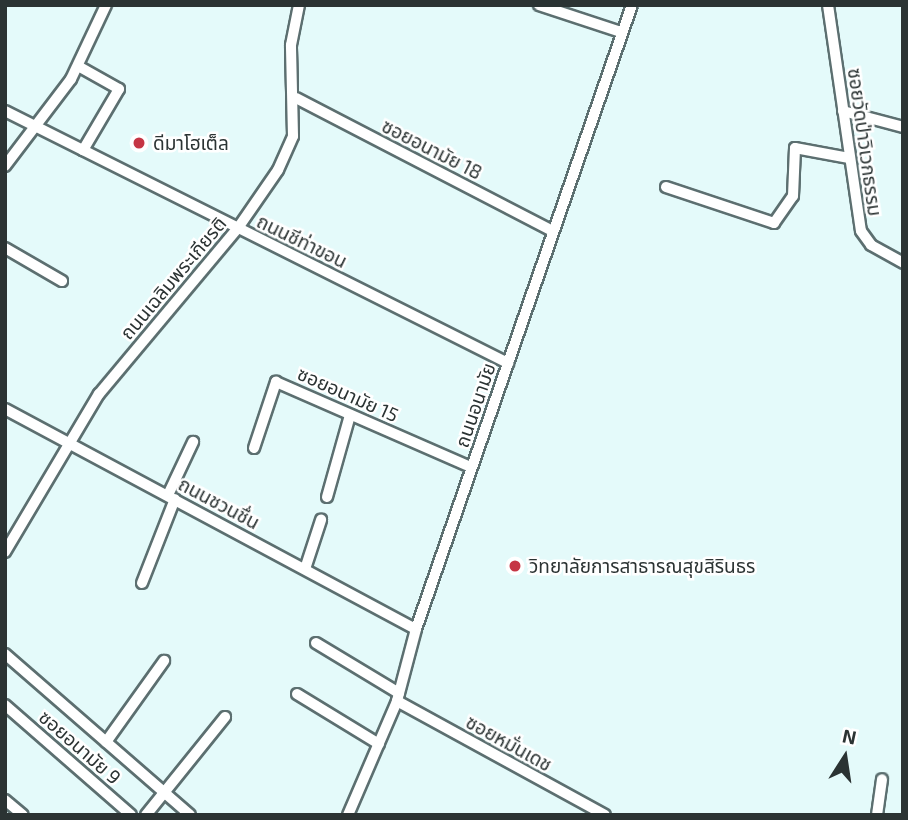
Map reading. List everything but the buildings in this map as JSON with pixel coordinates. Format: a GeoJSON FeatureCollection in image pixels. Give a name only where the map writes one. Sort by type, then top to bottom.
{"type":"FeatureCollection","features":[{"type":"Feature","properties":{"kind":"street"},"geometry":{"type":"LineString","coordinates":[[5,166],[38,127],[78,66],[106,5]]}},
{"type":"Feature","properties":{"kind":"street","name":"ถนนเฉลิมพระเกียรติ"},"geometry":{"type":"LineString","coordinates":[[5,552],[29,520],[68,443],[99,394],[238,228],[278,170],[293,136],[296,98],[291,45],[299,5]]}},
{"type":"Feature","properties":{"kind":"street"},"geometry":{"type":"LineString","coordinates":[[539,5],[621,32]]}},
{"type":"Feature","properties":{"kind":"street"},"geometry":{"type":"LineString","coordinates":[[572,16],[577,5]]}},
{"type":"Feature","properties":{"kind":"street","name":"ถนนอนามัย"},"geometry":{"type":"LineString","coordinates":[[348,815],[398,697],[416,629],[632,5]]}},
{"type":"Feature","properties":{"kind":"street","name":"ซอยวัดป่าวิเวกธรรม"},"geometry":{"type":"LineString","coordinates":[[828,5],[861,231],[871,245],[903,263]]}},
{"type":"Feature","properties":{"kind":"street"},"geometry":{"type":"LineString","coordinates":[[78,66],[119,89],[83,150]]}},
{"type":"Feature","properties":{"kind":"street","name":"ซอยอนามัย 18"},"geometry":{"type":"LineString","coordinates":[[296,98],[553,231]]}},
{"type":"Feature","properties":{"kind":"street","name":"ถนนชีท่าขอน"},"geometry":{"type":"LineString","coordinates":[[5,111],[508,363]]}},
{"type":"Feature","properties":{"kind":"street"},"geometry":{"type":"LineString","coordinates":[[843,111],[903,128]]}},
{"type":"Feature","properties":{"kind":"street"},"geometry":{"type":"LineString","coordinates":[[666,187],[774,223],[793,195],[795,148],[849,158]]}},
{"type":"Feature","properties":{"kind":"street"},"geometry":{"type":"LineString","coordinates":[[5,248],[62,281]]}},
{"type":"Feature","properties":{"kind":"street","name":"ซอยอนามัย 15"},"geometry":{"type":"LineString","coordinates":[[254,447],[276,382],[471,467]]}},
{"type":"Feature","properties":{"kind":"street","name":"ถนนชวนชื่น"},"geometry":{"type":"LineString","coordinates":[[5,409],[416,629]]}},
{"type":"Feature","properties":{"kind":"street"},"geometry":{"type":"LineString","coordinates":[[327,497],[351,415]]}},
{"type":"Feature","properties":{"kind":"street"},"geometry":{"type":"LineString","coordinates":[[142,583],[192,442]]}},
{"type":"Feature","properties":{"kind":"street"},"geometry":{"type":"LineString","coordinates":[[305,569],[321,520]]}},
{"type":"Feature","properties":{"kind":"street","name":"ซอยหมั่นเดช"},"geometry":{"type":"LineString","coordinates":[[316,643],[398,697],[605,815]]}},
{"type":"Feature","properties":{"kind":"street"},"geometry":{"type":"LineString","coordinates":[[7,658],[190,815]]}},
{"type":"Feature","properties":{"kind":"street"},"geometry":{"type":"LineString","coordinates":[[106,742],[164,661]]}},
{"type":"Feature","properties":{"kind":"street"},"geometry":{"type":"LineString","coordinates":[[296,694],[379,744]]}},
{"type":"Feature","properties":{"kind":"street","name":"ซอยอนามัย 9"},"geometry":{"type":"LineString","coordinates":[[5,705],[131,815]]}},
{"type":"Feature","properties":{"kind":"street"},"geometry":{"type":"LineString","coordinates":[[146,815],[225,717]]}},
{"type":"Feature","properties":{"kind":"street"},"geometry":{"type":"LineString","coordinates":[[877,815],[882,779]]}},
{"type":"Feature","properties":{"kind":"street"},"geometry":{"type":"LineString","coordinates":[[5,800],[23,815]]}},
{"type":"Feature","properties":{"kind":"place","name":"ดีมาโฮเต็ล"},"geometry":{"type":"Point","coordinates":[139,143]}},
{"type":"Feature","properties":{"kind":"place","name":"วิทยาลัยการสาธารณสุขสิรินธร"},"geometry":{"type":"Point","coordinates":[515,566]}}]}
